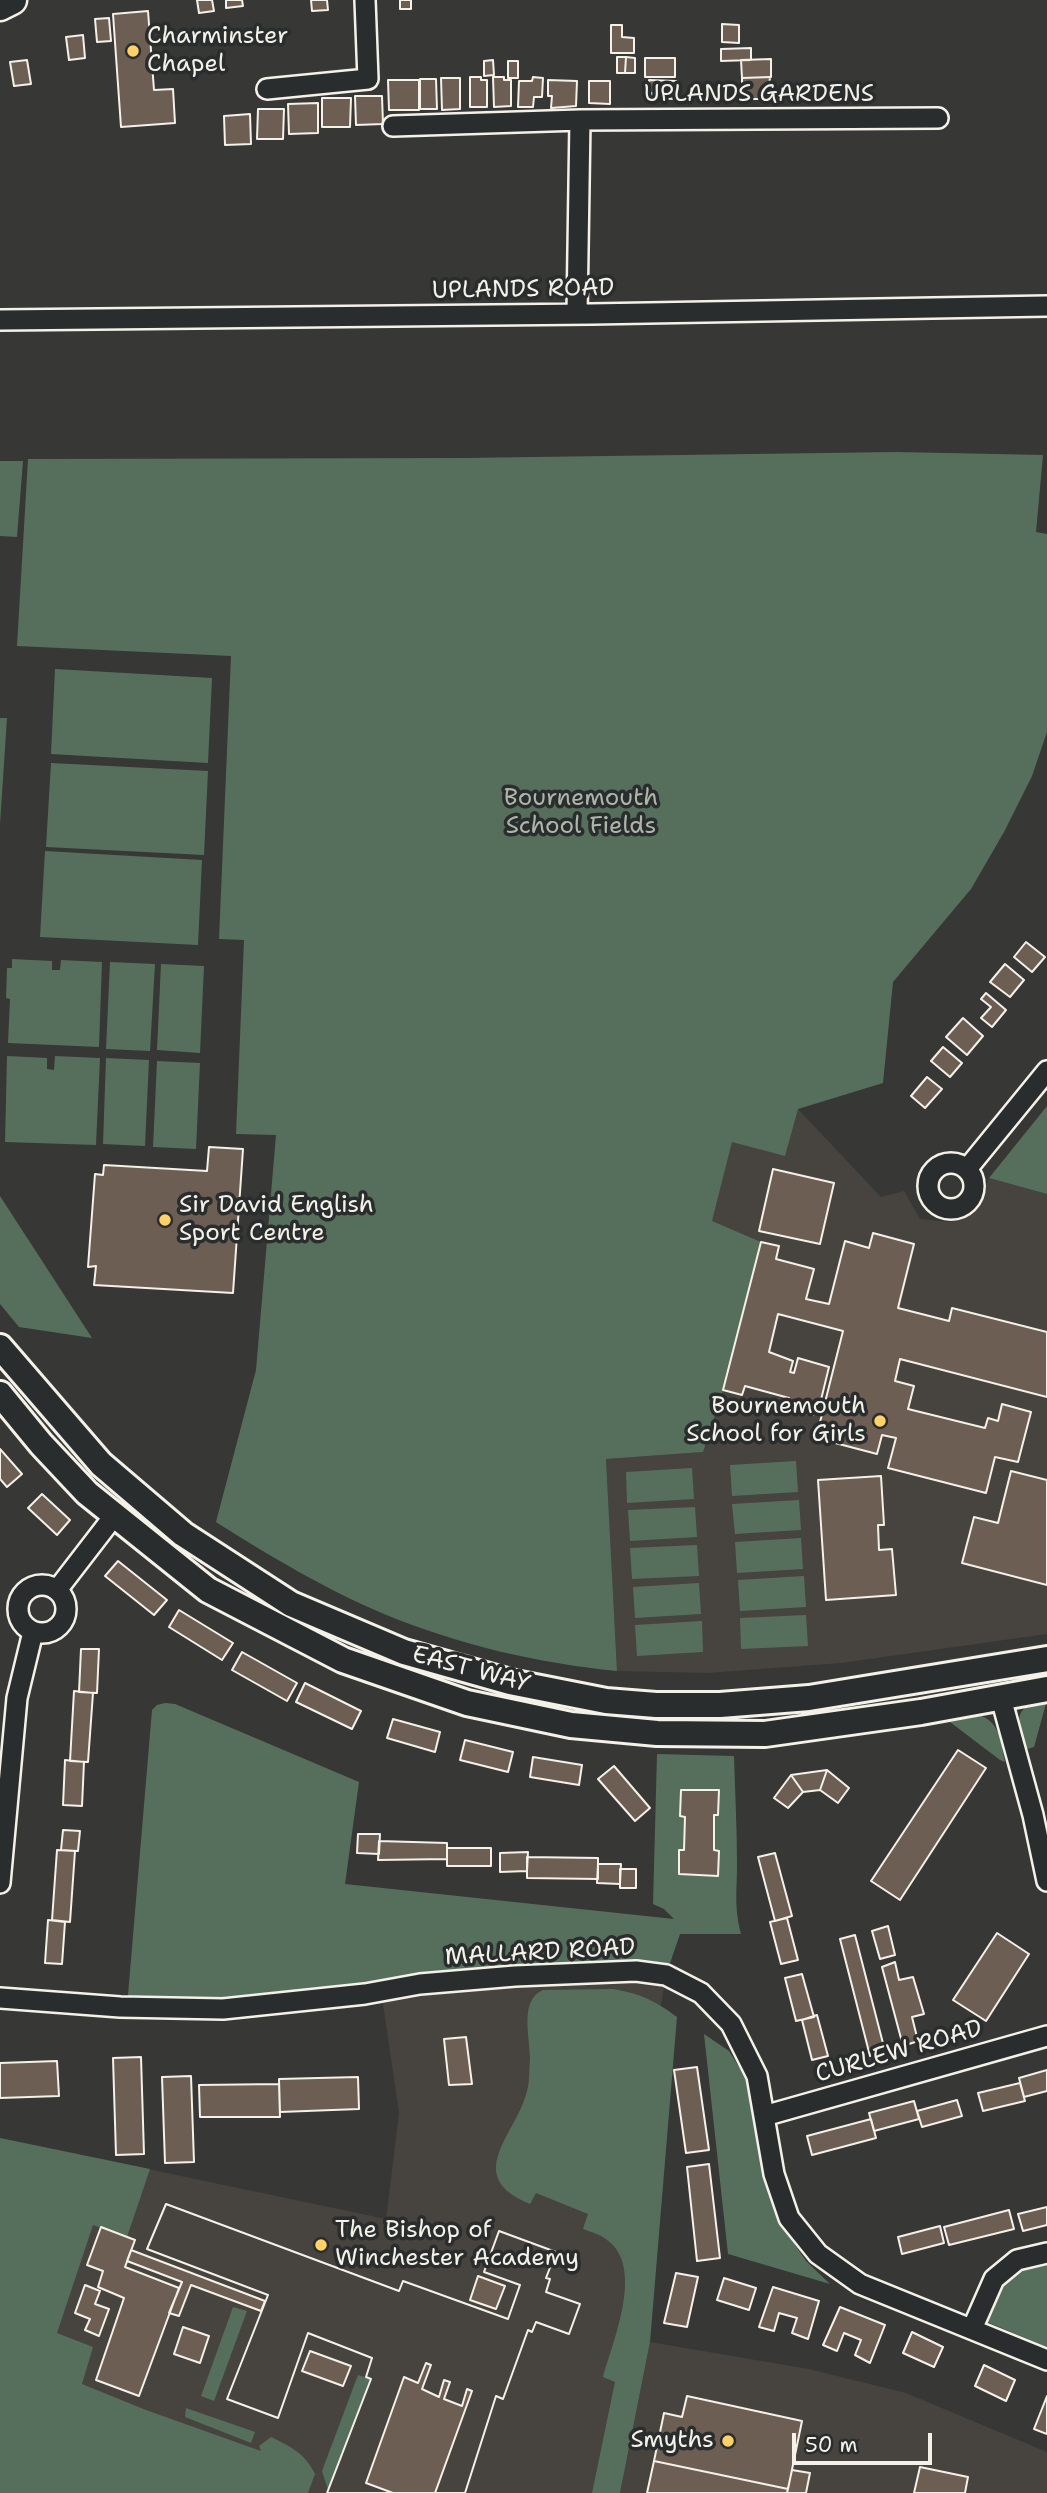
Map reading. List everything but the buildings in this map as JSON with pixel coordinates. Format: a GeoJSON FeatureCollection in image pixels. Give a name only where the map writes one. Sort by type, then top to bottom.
{"type":"FeatureCollection","features":[{"type":"Feature","properties":{"kind":"main road"},"geometry":{"type":"LineString","coordinates":[[0,6],[12,0]]}},
{"type":"Feature","properties":{"kind":"street"},"geometry":{"type":"LineString","coordinates":[[267,89],[368,79],[365,0]]}},
{"type":"Feature","properties":{"kind":"street","name":"UPLANDS GARDENS"},"geometry":{"type":"LineString","coordinates":[[393,126],[580,120],[938,118]]}},
{"type":"Feature","properties":{"kind":"street"},"geometry":{"type":"LineString","coordinates":[[577,314],[580,120]]}},
{"type":"Feature","properties":{"kind":"street","name":"UPLANDS ROAD"},"geometry":{"type":"LineString","coordinates":[[0,320],[1047,306]]}},
{"type":"Feature","properties":{"kind":"street"},"geometry":{"type":"LineString","coordinates":[[967,1169],[1047,1071]]}},
{"type":"Feature","properties":{"kind":"street","name":"EAST WAY"},"geometry":{"type":"LineString","coordinates":[[0,1347],[101,1464],[183,1534],[290,1604],[404,1652],[510,1682],[606,1701],[656,1705],[808,1698],[1047,1658]]}},
{"type":"Feature","properties":{"kind":"street","name":"EAST WAY"},"geometry":{"type":"LineString","coordinates":[[0,1394],[41,1444],[87,1493],[208,1590],[343,1661],[467,1703],[571,1725],[657,1733],[765,1734],[921,1712],[1047,1689]]}},
{"type":"Feature","properties":{"kind":"street"},"geometry":{"type":"LineString","coordinates":[[57,1590],[114,1516]]}},
{"type":"Feature","properties":{"kind":"street"},"geometry":{"type":"LineString","coordinates":[[41,1584],[57,1590],[67,1602],[66,1613],[54,1630],[46,1634],[33,1632],[20,1617],[18,1607],[22,1595],[30,1586],[41,1584]]}},
{"type":"Feature","properties":{"kind":"street"},"geometry":{"type":"LineString","coordinates":[[0,1884],[17,1698],[33,1632]]}},
{"type":"Feature","properties":{"kind":"street"},"geometry":{"type":"LineString","coordinates":[[1001,1698],[1033,1815],[1047,1881]]}},
{"type":"Feature","properties":{"kind":"street","name":"MALLARD ROAD"},"geometry":{"type":"LineString","coordinates":[[0,1998],[120,2007],[223,2009],[365,1994],[420,1984],[515,1976],[636,1971],[666,1975],[701,1993],[732,2024],[757,2076],[775,2174],[789,2218],[818,2253],[860,2284],[1047,2360]]}},
{"type":"Feature","properties":{"kind":"street","name":"CURLEW ROAD"},"geometry":{"type":"LineString","coordinates":[[764,2116],[1047,2036]]}},
{"type":"Feature","properties":{"kind":"street"},"geometry":{"type":"LineString","coordinates":[[972,2329],[994,2280],[1017,2260],[1047,2253]]}},
{"type":"Feature","properties":{"kind":"shaded area","name":"Bournemouth School for Girls"},"geometry":{"type":"Polygon","coordinates":[[[798,1109],[881,1197],[904,1191],[920,1219],[951,1222],[977,1210],[989,1178],[1047,1194],[1047,1634],[841,1663],[708,1673],[617,1671],[606,1459],[703,1452],[712,1221],[732,1141],[798,1109]]]}},
{"type":"Feature","properties":{"kind":"shaded area","name":"The Bishop of Winchester Academy"},"geometry":{"type":"Polygon","coordinates":[[[666,1975],[661,2005],[662,2039],[601,2493],[0,2493],[0,2138],[386,2219],[399,2113],[381,1991],[666,1975]]]}},
{"type":"Feature","properties":{"kind":"shaded area"},"geometry":{"type":"Polygon","coordinates":[[[650,2342],[809,2369],[906,2393],[1047,2452],[1047,2493],[620,2493],[650,2342]]]}},
{"type":"Feature","properties":{"kind":"green space","name":"Bournemouth School Fields"},"geometry":{"type":"Polygon","coordinates":[[[897,452],[1043,455],[1036,532],[1047,534],[1047,732],[1032,776],[971,889],[893,982],[883,1083],[798,1109],[785,1156],[732,1142],[712,1221],[761,1242],[723,1390],[703,1452],[606,1459],[617,1671],[528,1658],[470,1644],[363,1605],[298,1571],[216,1522],[256,1370],[276,1135],[236,1134],[244,940],[219,939],[231,656],[17,646],[28,459],[462,458],[897,452]]]}},
{"type":"Feature","properties":{"kind":"green space"},"geometry":{"type":"Polygon","coordinates":[[[0,461],[23,461],[17,537],[0,536],[0,461]]]}},
{"type":"Feature","properties":{"kind":"green space"},"geometry":{"type":"Polygon","coordinates":[[[55,669],[212,678],[208,763],[51,754],[55,669]]]}},
{"type":"Feature","properties":{"kind":"green space"},"geometry":{"type":"Polygon","coordinates":[[[0,718],[7,718],[0,824],[0,718]]]}},
{"type":"Feature","properties":{"kind":"green space"},"geometry":{"type":"Polygon","coordinates":[[[51,763],[208,771],[204,855],[46,847],[51,763]]]}},
{"type":"Feature","properties":{"kind":"green space"},"geometry":{"type":"Polygon","coordinates":[[[45,851],[202,860],[198,945],[40,937],[45,851]]]}},
{"type":"Feature","properties":{"kind":"green space"},"geometry":{"type":"Polygon","coordinates":[[[12,959],[52,961],[52,970],[60,970],[61,960],[102,962],[99,1047],[8,1043],[10,999],[6,998],[7,968],[12,968],[12,959]]]}},
{"type":"Feature","properties":{"kind":"green space"},"geometry":{"type":"Polygon","coordinates":[[[110,962],[155,964],[150,1051],[106,1049],[110,962]]]}},
{"type":"Feature","properties":{"kind":"green space"},"geometry":{"type":"Polygon","coordinates":[[[161,964],[204,966],[200,1053],[157,1050],[161,964]]]}},
{"type":"Feature","properties":{"kind":"green space"},"geometry":{"type":"Polygon","coordinates":[[[7,1056],[47,1058],[47,1069],[54,1070],[55,1056],[100,1058],[96,1145],[5,1142],[7,1056]]]}},
{"type":"Feature","properties":{"kind":"green space"},"geometry":{"type":"Polygon","coordinates":[[[106,1058],[149,1060],[145,1146],[103,1144],[106,1058]]]}},
{"type":"Feature","properties":{"kind":"green space"},"geometry":{"type":"Polygon","coordinates":[[[157,1061],[200,1063],[196,1149],[153,1147],[157,1061]]]}},
{"type":"Feature","properties":{"kind":"green space"},"geometry":{"type":"Polygon","coordinates":[[[1047,1106],[1047,1194],[989,1178],[1047,1106]]]}},
{"type":"Feature","properties":{"kind":"green space"},"geometry":{"type":"Polygon","coordinates":[[[0,1196],[92,1338],[19,1327],[0,1304],[0,1196]]]}},
{"type":"Feature","properties":{"kind":"green space"},"geometry":{"type":"Polygon","coordinates":[[[796,1461],[798,1492],[732,1496],[730,1465],[796,1461]]]}},
{"type":"Feature","properties":{"kind":"green space"},"geometry":{"type":"Polygon","coordinates":[[[692,1468],[694,1499],[627,1503],[626,1472],[692,1468]]]}},
{"type":"Feature","properties":{"kind":"green space"},"geometry":{"type":"Polygon","coordinates":[[[799,1500],[801,1530],[735,1534],[732,1504],[799,1500]]]}},
{"type":"Feature","properties":{"kind":"green space"},"geometry":{"type":"Polygon","coordinates":[[[695,1507],[697,1537],[630,1541],[628,1510],[695,1507]]]}},
{"type":"Feature","properties":{"kind":"green space"},"geometry":{"type":"Polygon","coordinates":[[[801,1538],[803,1569],[737,1573],[735,1542],[801,1538]]]}},
{"type":"Feature","properties":{"kind":"green space"},"geometry":{"type":"Polygon","coordinates":[[[697,1545],[699,1576],[632,1579],[630,1548],[697,1545]]]}},
{"type":"Feature","properties":{"kind":"green space"},"geometry":{"type":"Polygon","coordinates":[[[804,1576],[806,1607],[740,1611],[738,1580],[804,1576]]]}},
{"type":"Feature","properties":{"kind":"green space"},"geometry":{"type":"Polygon","coordinates":[[[699,1583],[701,1614],[635,1618],[633,1587],[699,1583]]]}},
{"type":"Feature","properties":{"kind":"green space"},"geometry":{"type":"Polygon","coordinates":[[[806,1615],[808,1646],[741,1649],[740,1618],[806,1615]]]}},
{"type":"Feature","properties":{"kind":"green space"},"geometry":{"type":"Polygon","coordinates":[[[702,1621],[703,1652],[637,1656],[635,1625],[702,1621]]]}},
{"type":"Feature","properties":{"kind":"green space"},"geometry":{"type":"Polygon","coordinates":[[[1047,1700],[1034,1747],[1024,1750],[1019,1723],[1022,1711],[1047,1700]]]}},
{"type":"Feature","properties":{"kind":"green space"},"geometry":{"type":"Polygon","coordinates":[[[165,1703],[175,1704],[359,1782],[345,1884],[674,1919],[664,1909],[653,1904],[657,1754],[734,1756],[737,1907],[741,1934],[680,1934],[666,1975],[127,2007],[152,1710],[165,1703]]]}},
{"type":"Feature","properties":{"kind":"green space"},"geometry":{"type":"Polygon","coordinates":[[[981,1716],[996,1728],[1005,1762],[950,1722],[981,1716]]]}},
{"type":"Feature","properties":{"kind":"green space"},"geometry":{"type":"Polygon","coordinates":[[[613,1989],[647,1998],[677,2017],[650,2342],[620,2493],[592,2493],[615,2382],[603,2377],[623,2305],[624,2268],[618,2252],[607,2240],[583,2229],[588,2214],[536,2193],[530,2204],[510,2193],[499,2181],[496,2167],[505,2138],[528,2087],[530,2059],[527,2020],[531,2002],[543,1990],[613,1989]]]}},
{"type":"Feature","properties":{"kind":"green space"},"geometry":{"type":"Polygon","coordinates":[[[704,2034],[729,2051],[746,2078],[767,2178],[781,2224],[806,2261],[830,2284],[728,2254],[704,2034]]]}},
{"type":"Feature","properties":{"kind":"green space"},"geometry":{"type":"Polygon","coordinates":[[[0,2138],[150,2169],[127,2237],[93,2225],[57,2333],[93,2347],[82,2384],[261,2451],[259,2446],[271,2437],[297,2451],[311,2467],[315,2474],[308,2493],[0,2493],[0,2138]]]}},
{"type":"Feature","properties":{"kind":"green space"},"geometry":{"type":"Polygon","coordinates":[[[1047,2262],[1047,2347],[987,2322],[1001,2286],[1020,2268],[1047,2262]]]}},
{"type":"Feature","properties":{"kind":"green space"},"geometry":{"type":"Polygon","coordinates":[[[233,2307],[247,2311],[214,2401],[201,2396],[233,2307]]]}},
{"type":"Feature","properties":{"kind":"green space"},"geometry":{"type":"Polygon","coordinates":[[[358,2375],[371,2379],[328,2490],[322,2471],[358,2375]]]}},
{"type":"Feature","properties":{"kind":"green space"},"geometry":{"type":"Polygon","coordinates":[[[186,2408],[255,2432],[251,2443],[185,2417],[186,2408]]]}},
{"type":"Feature","properties":{"kind":"place","name":"Charminster Chapel"},"geometry":{"type":"Point","coordinates":[133,51]}},
{"type":"Feature","properties":{"kind":"place","name":"Sir David English Sport Centre"},"geometry":{"type":"Point","coordinates":[165,1220]}},
{"type":"Feature","properties":{"kind":"place","name":"Bournemouth School for Girls"},"geometry":{"type":"Point","coordinates":[880,1421]}},
{"type":"Feature","properties":{"kind":"place","name":"The Bishop of Winchester Academy"},"geometry":{"type":"Point","coordinates":[321,2245]}},
{"type":"Feature","properties":{"kind":"place","name":"Smyths"},"geometry":{"type":"Point","coordinates":[728,2441]}}]}
